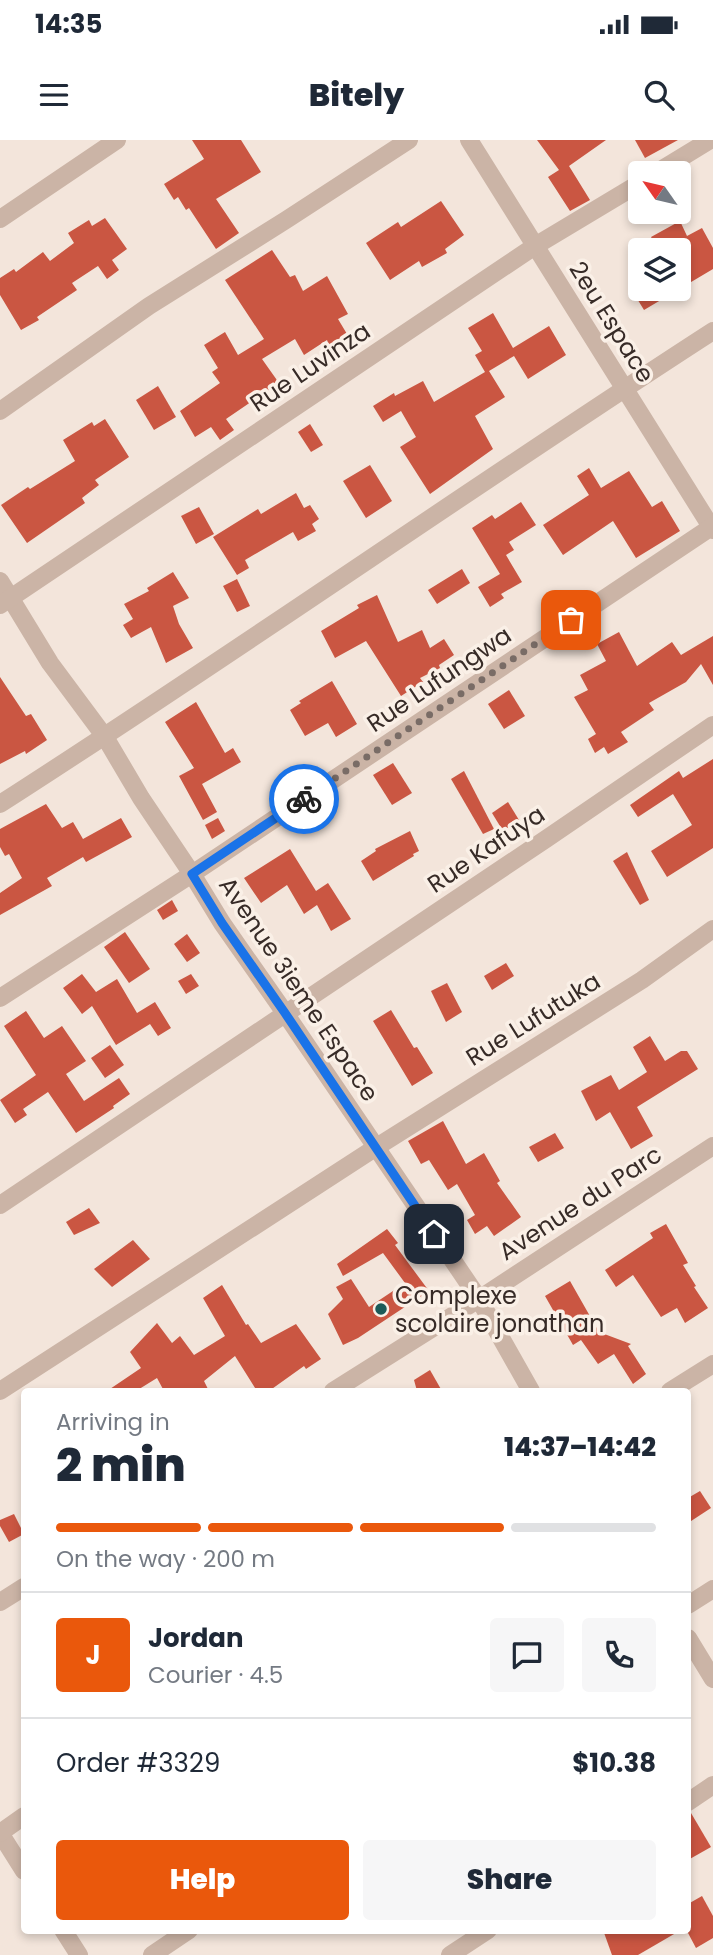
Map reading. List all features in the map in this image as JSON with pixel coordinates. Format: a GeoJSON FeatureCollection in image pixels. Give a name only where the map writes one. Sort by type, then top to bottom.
{"type":"FeatureCollection","features":[{"type":"Feature","properties":{"kind":"street"},"geometry":{"type":"LineString","coordinates":[[0,219],[117,140]]}},
{"type":"Feature","properties":{"kind":"street"},"geometry":{"type":"LineString","coordinates":[[0,411],[149,306],[409,140]]}},
{"type":"Feature","properties":{"kind":"street","name":"2eu Espace"},"geometry":{"type":"LineString","coordinates":[[469,140],[712,528]]}},
{"type":"Feature","properties":{"kind":"street"},"geometry":{"type":"LineString","coordinates":[[676,161],[710,140]]}},
{"type":"Feature","properties":{"kind":"street","name":"Rue Luvinza"},"geometry":{"type":"LineString","coordinates":[[5,601],[535,246],[628,190]]}},
{"type":"Feature","properties":{"kind":"street"},"geometry":{"type":"LineString","coordinates":[[0,804],[105,737],[713,331]]}},
{"type":"Feature","properties":{"kind":"street","name":"Rue Lufungwa"},"geometry":{"type":"LineString","coordinates":[[0,998],[192,874],[712,528]]}},
{"type":"Feature","properties":{"kind":"street","name":"Avenue 3ieme Espace"},"geometry":{"type":"LineString","coordinates":[[0,581],[5,601],[105,737],[222,923],[479,1299],[529,1388]]}},
{"type":"Feature","properties":{"kind":"street","name":"Rue Kafuya"},"geometry":{"type":"LineString","coordinates":[[0,1205],[713,724]]}},
{"type":"Feature","properties":{"kind":"street","name":"Rue Lufutuka"},"geometry":{"type":"LineString","coordinates":[[0,1391],[642,980],[713,929]]}},
{"type":"Feature","properties":{"kind":"street","name":"Avenue du Parc"},"geometry":{"type":"LineString","coordinates":[[337,1388],[713,1146]]}},
{"type":"Feature","properties":{"kind":"street"},"geometry":{"type":"LineString","coordinates":[[675,1388],[713,1364]]}},
{"type":"Feature","properties":{"kind":"street"},"geometry":{"type":"LineString","coordinates":[[0,1602],[21,1589]]}},
{"type":"Feature","properties":{"kind":"street"},"geometry":{"type":"LineString","coordinates":[[691,1603],[713,1589]]}},
{"type":"Feature","properties":{"kind":"street"},"geometry":{"type":"LineString","coordinates":[[691,1642],[713,1679]]}},
{"type":"Feature","properties":{"kind":"street"},"geometry":{"type":"LineString","coordinates":[[691,1800],[713,1785]]}},
{"type":"Feature","properties":{"kind":"street"},"geometry":{"type":"LineString","coordinates":[[21,1818],[0,1833],[21,1866]]}},
{"type":"Feature","properties":{"kind":"street"},"geometry":{"type":"LineString","coordinates":[[66,1934],[79,1955]]}},
{"type":"Feature","properties":{"kind":"street"},"geometry":{"type":"LineString","coordinates":[[152,1955],[183,1934]]}},
{"type":"Feature","properties":{"kind":"street"},"geometry":{"type":"LineString","coordinates":[[450,1955],[482,1934]]}},
{"type":"Feature","properties":{"kind":"building"},"geometry":{"type":"Polygon","coordinates":[[[192,140],[241,140],[261,172],[216,199],[239,233],[216,249],[189,208],[186,210],[178,197],[174,200],[164,184],[204,159],[192,140]]]}},
{"type":"Feature","properties":{"kind":"building"},"geometry":{"type":"Polygon","coordinates":[[[537,140],[606,140],[569,166],[590,200],[570,211],[548,177],[559,170],[537,140]]]}},
{"type":"Feature","properties":{"kind":"building"},"geometry":{"type":"Polygon","coordinates":[[[635,140],[678,140],[645,158],[635,140]]]}},
{"type":"Feature","properties":{"kind":"building"},"geometry":{"type":"Polygon","coordinates":[[[441,201],[464,235],[445,249],[447,253],[422,267],[419,261],[390,280],[366,243],[398,222],[401,227],[441,201]]]}},
{"type":"Feature","properties":{"kind":"building"},"geometry":{"type":"Polygon","coordinates":[[[105,218],[127,249],[112,260],[119,270],[107,279],[98,266],[72,283],[77,290],[37,317],[39,320],[21,330],[0,295],[0,278],[14,269],[16,272],[43,252],[50,261],[74,243],[68,233],[89,220],[92,226],[105,218]]]}},
{"type":"Feature","properties":{"kind":"building"},"geometry":{"type":"Polygon","coordinates":[[[675,224],[681,224],[687,236],[702,228],[713,248],[713,269],[691,282],[691,238],[651,237],[675,224]]]}},
{"type":"Feature","properties":{"kind":"building"},"geometry":{"type":"Polygon","coordinates":[[[272,250],[290,277],[295,275],[303,291],[327,276],[348,314],[338,319],[350,339],[331,350],[327,340],[304,355],[295,339],[262,359],[279,383],[226,419],[234,430],[220,440],[211,427],[195,437],[180,411],[220,383],[212,372],[218,368],[204,345],[225,332],[238,355],[264,339],[225,280],[272,250]]]}},
{"type":"Feature","properties":{"kind":"building"},"geometry":{"type":"Polygon","coordinates":[[[638,301],[659,301],[644,310],[638,301]]]}},
{"type":"Feature","properties":{"kind":"building"},"geometry":{"type":"Polygon","coordinates":[[[493,313],[513,348],[549,326],[566,355],[528,379],[514,356],[489,371],[505,397],[475,416],[493,449],[430,494],[400,447],[416,437],[401,411],[383,422],[373,406],[394,393],[395,396],[423,381],[434,402],[485,372],[475,355],[482,351],[468,328],[493,313]]]}},
{"type":"Feature","properties":{"kind":"building"},"geometry":{"type":"Polygon","coordinates":[[[158,386],[176,417],[154,430],[136,400],[158,386]]]}},
{"type":"Feature","properties":{"kind":"building"},"geometry":{"type":"Polygon","coordinates":[[[105,419],[129,457],[95,480],[99,485],[82,498],[85,503],[27,543],[1,505],[75,461],[63,440],[92,422],[94,426],[105,419]]]}},
{"type":"Feature","properties":{"kind":"building"},"geometry":{"type":"Polygon","coordinates":[[[310,424],[323,445],[311,452],[298,432],[310,424]]]}},
{"type":"Feature","properties":{"kind":"building"},"geometry":{"type":"Polygon","coordinates":[[[370,465],[392,501],[366,518],[343,481],[370,465]]]}},
{"type":"Feature","properties":{"kind":"building"},"geometry":{"type":"Polygon","coordinates":[[[589,468],[601,488],[629,471],[652,507],[662,501],[680,531],[636,558],[613,521],[563,555],[543,525],[589,495],[577,476],[589,468]]]}},
{"type":"Feature","properties":{"kind":"building"},"geometry":{"type":"Polygon","coordinates":[[[296,493],[304,508],[310,505],[319,519],[312,524],[316,531],[298,541],[293,532],[245,560],[249,568],[237,575],[213,537],[258,509],[261,514],[296,493]]]}},
{"type":"Feature","properties":{"kind":"building"},"geometry":{"type":"Polygon","coordinates":[[[521,502],[536,525],[509,542],[514,550],[506,555],[522,582],[501,594],[504,598],[490,607],[478,587],[500,574],[472,528],[492,515],[495,519],[521,502]]]}},
{"type":"Feature","properties":{"kind":"building"},"geometry":{"type":"Polygon","coordinates":[[[199,507],[214,534],[196,544],[181,516],[199,507]]]}},
{"type":"Feature","properties":{"kind":"building"},"geometry":{"type":"Polygon","coordinates":[[[462,569],[470,583],[437,604],[428,590],[462,569]]]}},
{"type":"Feature","properties":{"kind":"building"},"geometry":{"type":"Polygon","coordinates":[[[173,572],[189,598],[173,606],[179,624],[193,648],[166,663],[151,627],[131,638],[123,625],[133,619],[124,604],[149,591],[147,588],[173,572]]]}},
{"type":"Feature","properties":{"kind":"building"},"geometry":{"type":"Polygon","coordinates":[[[237,579],[250,606],[237,612],[223,586],[237,579]]]}},
{"type":"Feature","properties":{"kind":"building"},"geometry":{"type":"Polygon","coordinates":[[[377,595],[398,642],[422,630],[430,648],[444,639],[454,655],[439,665],[440,668],[420,678],[423,682],[401,696],[366,641],[335,658],[321,631],[359,608],[357,605],[377,595]]]}},
{"type":"Feature","properties":{"kind":"building"},"geometry":{"type":"Polygon","coordinates":[[[619,632],[637,666],[672,642],[681,655],[713,636],[713,685],[701,664],[686,682],[649,703],[654,710],[621,732],[628,742],[608,754],[604,747],[595,753],[588,739],[596,734],[574,697],[588,690],[580,675],[606,661],[597,644],[619,632]]]}},
{"type":"Feature","properties":{"kind":"building"},"geometry":{"type":"Polygon","coordinates":[[[0,677],[26,716],[31,714],[47,740],[26,754],[25,751],[0,764],[0,677]]]}},
{"type":"Feature","properties":{"kind":"building"},"geometry":{"type":"Polygon","coordinates":[[[332,681],[357,724],[336,737],[328,723],[305,736],[290,710],[301,703],[299,701],[332,681]]]}},
{"type":"Feature","properties":{"kind":"building"},"geometry":{"type":"Polygon","coordinates":[[[509,690],[525,716],[504,729],[488,704],[509,690]]]}},
{"type":"Feature","properties":{"kind":"building"},"geometry":{"type":"Polygon","coordinates":[[[196,702],[225,753],[233,748],[241,762],[202,784],[217,812],[203,820],[179,776],[194,768],[165,722],[196,702]]]}},
{"type":"Feature","properties":{"kind":"building"},"geometry":{"type":"Polygon","coordinates":[[[713,759],[713,848],[667,877],[651,851],[692,825],[673,794],[638,817],[630,805],[679,771],[683,778],[713,759]]]}},
{"type":"Feature","properties":{"kind":"building"},"geometry":{"type":"Polygon","coordinates":[[[393,763],[412,793],[392,805],[373,775],[393,763]]]}},
{"type":"Feature","properties":{"kind":"building"},"geometry":{"type":"Polygon","coordinates":[[[464,771],[494,829],[483,834],[451,779],[464,771]]]}},
{"type":"Feature","properties":{"kind":"building"},"geometry":{"type":"Polygon","coordinates":[[[508,802],[519,820],[503,831],[492,813],[508,802]]]}},
{"type":"Feature","properties":{"kind":"building"},"geometry":{"type":"Polygon","coordinates":[[[46,804],[62,828],[73,822],[83,839],[121,818],[132,837],[86,862],[83,857],[47,878],[52,886],[0,915],[0,893],[22,878],[9,854],[5,856],[0,847],[0,829],[46,804]]]}},
{"type":"Feature","properties":{"kind":"building"},"geometry":{"type":"Polygon","coordinates":[[[218,818],[225,831],[212,839],[205,825],[218,818]]]}},
{"type":"Feature","properties":{"kind":"building"},"geometry":{"type":"Polygon","coordinates":[[[410,831],[419,851],[373,881],[361,861],[376,851],[375,849],[410,831]]]}},
{"type":"Feature","properties":{"kind":"building"},"geometry":{"type":"Polygon","coordinates":[[[290,849],[316,891],[328,883],[351,919],[331,931],[317,905],[304,914],[287,885],[261,903],[244,878],[290,849]]]}},
{"type":"Feature","properties":{"kind":"building"},"geometry":{"type":"Polygon","coordinates":[[[627,852],[649,900],[640,905],[613,861],[627,852]]]}},
{"type":"Feature","properties":{"kind":"building"},"geometry":{"type":"Polygon","coordinates":[[[172,900],[178,911],[163,920],[157,910],[172,900]]]}},
{"type":"Feature","properties":{"kind":"building"},"geometry":{"type":"Polygon","coordinates":[[[125,932],[150,969],[129,983],[104,947],[125,932]]]}},
{"type":"Feature","properties":{"kind":"building"},"geometry":{"type":"Polygon","coordinates":[[[187,934],[200,953],[187,962],[174,944],[187,934]]]}},
{"type":"Feature","properties":{"kind":"building"},"geometry":{"type":"Polygon","coordinates":[[[506,963],[514,976],[492,990],[484,976],[506,963]]]}},
{"type":"Feature","properties":{"kind":"building"},"geometry":{"type":"Polygon","coordinates":[[[82,974],[96,992],[117,979],[137,1013],[155,1002],[171,1028],[158,1036],[150,1024],[116,1045],[92,1006],[82,1014],[63,988],[82,974]]]}},
{"type":"Feature","properties":{"kind":"building"},"geometry":{"type":"Polygon","coordinates":[[[191,974],[199,986],[186,994],[178,981],[191,974]]]}},
{"type":"Feature","properties":{"kind":"building"},"geometry":{"type":"Polygon","coordinates":[[[447,983],[462,1012],[446,1022],[431,991],[447,983]]]}},
{"type":"Feature","properties":{"kind":"building"},"geometry":{"type":"Polygon","coordinates":[[[391,1010],[433,1073],[412,1086],[373,1021],[391,1010]]]}},
{"type":"Feature","properties":{"kind":"building"},"geometry":{"type":"Polygon","coordinates":[[[26,1011],[44,1038],[62,1026],[86,1061],[66,1074],[84,1101],[119,1078],[130,1094],[76,1133],[48,1092],[23,1109],[27,1115],[15,1123],[0,1100],[36,1075],[4,1026],[26,1011]]]}},
{"type":"Feature","properties":{"kind":"building"},"geometry":{"type":"Polygon","coordinates":[[[650,1036],[665,1061],[681,1051],[687,1051],[698,1069],[637,1107],[653,1136],[631,1149],[610,1112],[596,1121],[581,1091],[611,1075],[619,1090],[647,1072],[633,1047],[650,1036]]]}},
{"type":"Feature","properties":{"kind":"building"},"geometry":{"type":"Polygon","coordinates":[[[110,1045],[124,1065],[105,1078],[91,1058],[110,1045]]]}},
{"type":"Feature","properties":{"kind":"building"},"geometry":{"type":"Polygon","coordinates":[[[443,1121],[466,1164],[484,1153],[500,1181],[497,1183],[521,1217],[494,1236],[487,1226],[475,1234],[467,1220],[475,1215],[457,1184],[448,1190],[429,1160],[421,1164],[408,1141],[443,1121]]]}},
{"type":"Feature","properties":{"kind":"building"},"geometry":{"type":"Polygon","coordinates":[[[555,1133],[564,1148],[538,1162],[529,1147],[555,1133]]]}},
{"type":"Feature","properties":{"kind":"building"},"geometry":{"type":"Polygon","coordinates":[[[89,1208],[100,1223],[74,1235],[66,1222],[89,1208]]]}},
{"type":"Feature","properties":{"kind":"building"},"geometry":{"type":"Polygon","coordinates":[[[666,1224],[688,1263],[683,1265],[696,1286],[694,1287],[708,1308],[685,1323],[677,1308],[661,1317],[633,1275],[616,1287],[605,1270],[653,1238],[650,1233],[666,1224]]]}},
{"type":"Feature","properties":{"kind":"building"},"geometry":{"type":"Polygon","coordinates":[[[387,1229],[398,1243],[395,1245],[429,1291],[343,1345],[328,1314],[343,1299],[336,1287],[351,1279],[369,1307],[405,1283],[383,1253],[343,1276],[337,1264],[387,1229]]]}},
{"type":"Feature","properties":{"kind":"building"},"geometry":{"type":"Polygon","coordinates":[[[133,1240],[150,1259],[112,1287],[94,1269],[133,1240]]]}},
{"type":"Feature","properties":{"kind":"building"},"geometry":{"type":"Polygon","coordinates":[[[570,1281],[599,1332],[631,1344],[628,1346],[646,1374],[633,1384],[614,1354],[598,1364],[581,1340],[573,1345],[545,1296],[570,1281]]]}},
{"type":"Feature","properties":{"kind":"building"},"geometry":{"type":"Polygon","coordinates":[[[222,1285],[246,1325],[248,1324],[261,1343],[296,1324],[321,1359],[306,1369],[304,1366],[273,1388],[255,1388],[235,1356],[204,1381],[208,1388],[162,1388],[157,1378],[141,1388],[111,1388],[141,1368],[130,1352],[157,1323],[172,1343],[180,1336],[194,1355],[225,1336],[203,1298],[222,1285]]]}},
{"type":"Feature","properties":{"kind":"building"},"geometry":{"type":"Polygon","coordinates":[[[430,1370],[440,1388],[416,1388],[414,1380],[430,1370]]]}},
{"type":"Feature","properties":{"kind":"building"},"geometry":{"type":"Polygon","coordinates":[[[700,1491],[711,1508],[691,1521],[691,1496],[700,1491]]]}},
{"type":"Feature","properties":{"kind":"building"},"geometry":{"type":"Polygon","coordinates":[[[14,1514],[21,1528],[21,1536],[9,1542],[0,1526],[0,1520],[14,1514]]]}},
{"type":"Feature","properties":{"kind":"building"},"geometry":{"type":"Polygon","coordinates":[[[691,1813],[711,1847],[691,1858],[691,1813]]]}},
{"type":"Feature","properties":{"kind":"building"},"geometry":{"type":"Polygon","coordinates":[[[702,1896],[713,1916],[713,1938],[696,1948],[689,1934],[691,1934],[691,1902],[702,1896]]]}},
{"type":"Feature","properties":{"kind":"building"},"geometry":{"type":"Polygon","coordinates":[[[604,1934],[674,1934],[638,1955],[612,1955],[604,1934]]]}},
{"type":"Feature","properties":{"kind":"way so far"},"geometry":{"type":"LineString","coordinates":[[304,799],[571,620]]}},
{"type":"Feature","properties":{"kind":"place","name":"Complexe scolaire jonathan"},"geometry":{"type":"Point","coordinates":[381,1309]}},
{"type":"Feature","properties":{"kind":"route"},"geometry":{"type":"LineString","coordinates":[[304,799],[192,874],[222,923],[434,1234]]}}]}
